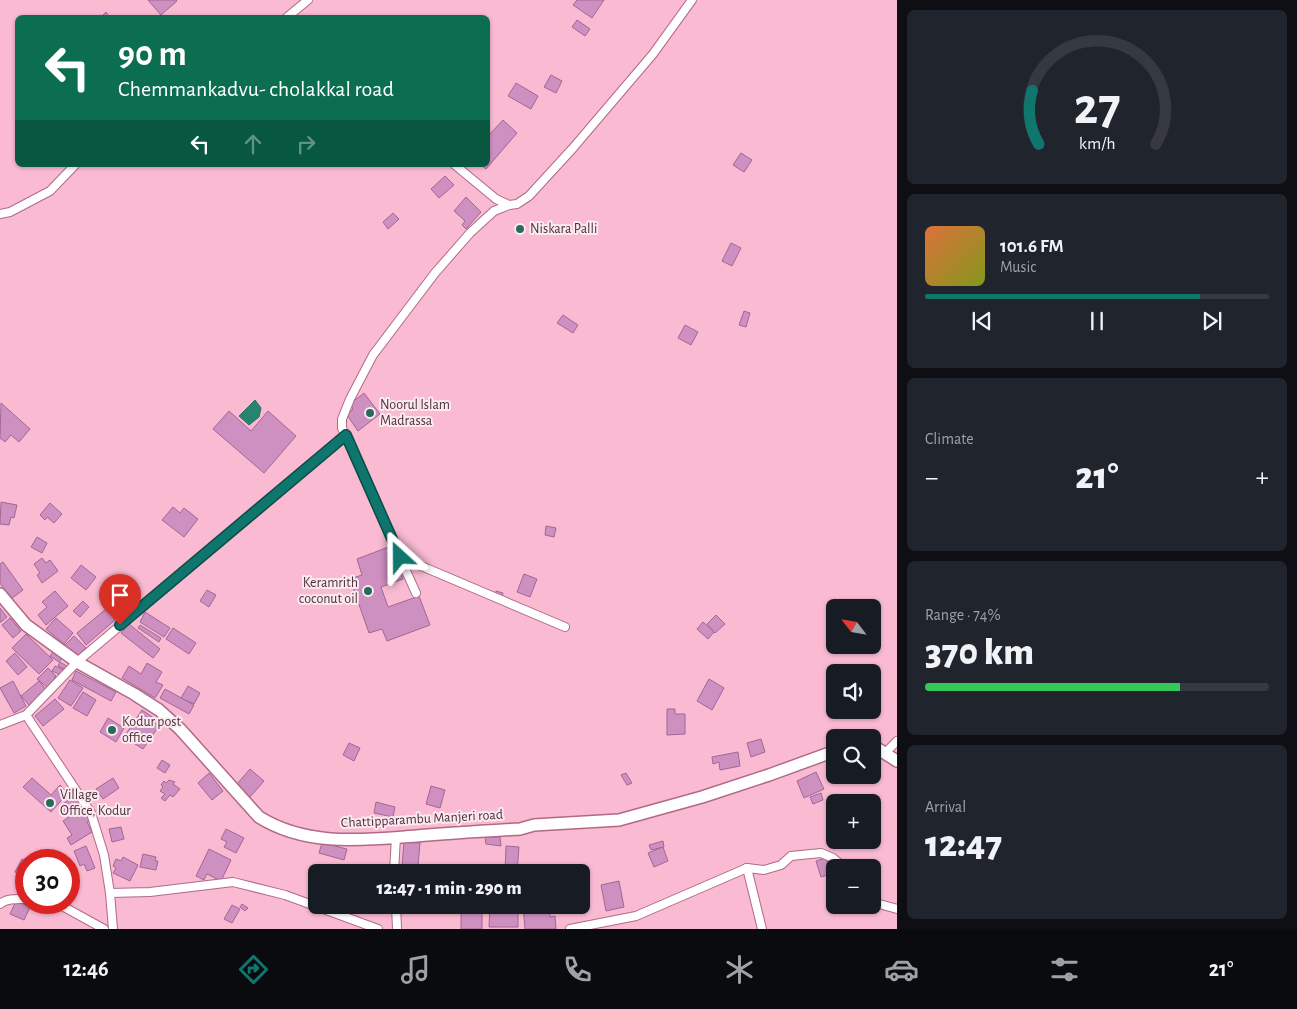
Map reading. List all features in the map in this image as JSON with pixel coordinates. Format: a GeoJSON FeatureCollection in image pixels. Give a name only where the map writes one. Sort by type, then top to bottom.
{"type":"FeatureCollection","features":[{"type":"Feature","properties":{"kind":"main road","name":"Chattipparambu Manjeri road"},"geometry":{"type":"LineString","coordinates":[[0,594],[26,625],[77,662],[159,710],[180,729],[259,817],[274,827],[292,834],[350,840],[520,830],[534,825],[619,820],[710,795],[826,754]]}},
{"type":"Feature","properties":{"kind":"main road"},"geometry":{"type":"LineString","coordinates":[[881,750],[897,761]]}},
{"type":"Feature","properties":{"kind":"street"},"geometry":{"type":"LineString","coordinates":[[290,15],[308,0]]}},
{"type":"Feature","properties":{"kind":"street"},"geometry":{"type":"LineString","coordinates":[[416,593],[342,428],[342,419],[360,378],[373,354],[435,273],[470,233],[494,212],[509,205],[517,204],[529,196],[573,148],[653,54],[692,0]]}},
{"type":"Feature","properties":{"kind":"street"},"geometry":{"type":"LineString","coordinates":[[0,214],[10,212],[50,191],[73,167]]}},
{"type":"Feature","properties":{"kind":"street"},"geometry":{"type":"LineString","coordinates":[[457,167],[496,199],[509,205]]}},
{"type":"Feature","properties":{"kind":"street"},"geometry":{"type":"LineString","coordinates":[[0,725],[26,715],[77,662],[346,435]]}},
{"type":"Feature","properties":{"kind":"street"},"geometry":{"type":"LineString","coordinates":[[400,557],[565,627]]}},
{"type":"Feature","properties":{"kind":"street"},"geometry":{"type":"LineString","coordinates":[[26,715],[91,814],[104,855],[113,929]]}},
{"type":"Feature","properties":{"kind":"street"},"geometry":{"type":"LineString","coordinates":[[886,752],[897,741]]}},
{"type":"Feature","properties":{"kind":"street"},"geometry":{"type":"LineString","coordinates":[[394,864],[396,837]]}},
{"type":"Feature","properties":{"kind":"street"},"geometry":{"type":"LineString","coordinates":[[570,929],[636,916],[747,868],[764,870],[781,865],[791,856],[820,853],[833,859]]}},
{"type":"Feature","properties":{"kind":"street"},"geometry":{"type":"LineString","coordinates":[[747,868],[762,929]]}},
{"type":"Feature","properties":{"kind":"street"},"geometry":{"type":"LineString","coordinates":[[110,893],[150,892],[233,882],[285,895],[378,929]]}},
{"type":"Feature","properties":{"kind":"street"},"geometry":{"type":"LineString","coordinates":[[0,904],[4,901],[15,899]]}},
{"type":"Feature","properties":{"kind":"street"},"geometry":{"type":"LineString","coordinates":[[881,905],[897,909]]}},
{"type":"Feature","properties":{"kind":"street"},"geometry":{"type":"LineString","coordinates":[[77,914],[104,929]]}},
{"type":"Feature","properties":{"kind":"street"},"geometry":{"type":"LineString","coordinates":[[396,914],[397,929]]}},
{"type":"Feature","properties":{"kind":"shaded area"},"geometry":{"type":"Polygon","coordinates":[[[255,400],[261,408],[259,417],[249,425],[239,416],[255,400]]]}},
{"type":"Feature","properties":{"kind":"building"},"geometry":{"type":"Polygon","coordinates":[[[148,0],[176,0],[177,1],[161,15],[148,0]]]}},
{"type":"Feature","properties":{"kind":"building"},"geometry":{"type":"Polygon","coordinates":[[[577,0],[604,0],[592,18],[573,5],[577,0]]]}},
{"type":"Feature","properties":{"kind":"building"},"geometry":{"type":"Polygon","coordinates":[[[577,20],[590,29],[585,36],[572,27],[577,20]]]}},
{"type":"Feature","properties":{"kind":"building"},"geometry":{"type":"Polygon","coordinates":[[[551,75],[562,81],[556,93],[544,87],[551,75]]]}},
{"type":"Feature","properties":{"kind":"building"},"geometry":{"type":"Polygon","coordinates":[[[516,83],[538,96],[531,109],[508,96],[516,83]]]}},
{"type":"Feature","properties":{"kind":"building"},"geometry":{"type":"Polygon","coordinates":[[[503,120],[517,133],[490,164],[490,134],[503,120]]]}},
{"type":"Feature","properties":{"kind":"building"},"geometry":{"type":"Polygon","coordinates":[[[741,153],[752,160],[744,172],[733,165],[741,153]]]}},
{"type":"Feature","properties":{"kind":"building"},"geometry":{"type":"Polygon","coordinates":[[[445,176],[454,185],[439,198],[431,189],[445,176]]]}},
{"type":"Feature","properties":{"kind":"building"},"geometry":{"type":"Polygon","coordinates":[[[466,197],[481,212],[466,229],[462,225],[465,221],[454,211],[466,197]]]}},
{"type":"Feature","properties":{"kind":"building"},"geometry":{"type":"Polygon","coordinates":[[[393,213],[399,219],[388,229],[383,222],[393,213]]]}},
{"type":"Feature","properties":{"kind":"building"},"geometry":{"type":"Polygon","coordinates":[[[731,243],[741,248],[732,266],[722,261],[731,243]]]}},
{"type":"Feature","properties":{"kind":"building"},"geometry":{"type":"Polygon","coordinates":[[[744,311],[750,313],[746,327],[739,325],[744,311]]]}},
{"type":"Feature","properties":{"kind":"building"},"geometry":{"type":"Polygon","coordinates":[[[563,315],[578,325],[573,333],[557,323],[563,315]]]}},
{"type":"Feature","properties":{"kind":"building"},"geometry":{"type":"Polygon","coordinates":[[[685,325],[698,332],[691,345],[678,338],[685,325]]]}},
{"type":"Feature","properties":{"kind":"building"},"geometry":{"type":"Polygon","coordinates":[[[364,393],[380,414],[358,431],[347,415],[353,409],[350,404],[364,393]]]}},
{"type":"Feature","properties":{"kind":"building"},"geometry":{"type":"Polygon","coordinates":[[[1,403],[30,429],[19,442],[11,435],[5,442],[0,438],[1,403]]]}},
{"type":"Feature","properties":{"kind":"building"},"geometry":{"type":"Polygon","coordinates":[[[229,411],[251,431],[268,411],[296,436],[264,473],[213,429],[229,411]]]}},
{"type":"Feature","properties":{"kind":"building"},"geometry":{"type":"Polygon","coordinates":[[[1,502],[17,505],[14,518],[11,517],[9,525],[0,524],[1,502]]]}},
{"type":"Feature","properties":{"kind":"building"},"geometry":{"type":"Polygon","coordinates":[[[50,503],[62,514],[54,523],[47,517],[45,520],[40,515],[50,503]]]}},
{"type":"Feature","properties":{"kind":"building"},"geometry":{"type":"Polygon","coordinates":[[[173,507],[180,513],[184,508],[198,519],[184,537],[162,520],[173,507]]]}},
{"type":"Feature","properties":{"kind":"building"},"geometry":{"type":"Polygon","coordinates":[[[546,526],[556,528],[554,537],[545,535],[546,526]]]}},
{"type":"Feature","properties":{"kind":"building"},"geometry":{"type":"Polygon","coordinates":[[[37,537],[47,543],[42,553],[31,547],[37,537]]]}},
{"type":"Feature","properties":{"kind":"building","name":"Keramrith coconut oil"},"geometry":{"type":"Polygon","coordinates":[[[391,546],[403,579],[381,587],[388,607],[419,596],[430,625],[387,641],[382,629],[369,633],[350,579],[362,575],[357,559],[391,546]]]}},
{"type":"Feature","properties":{"kind":"building"},"geometry":{"type":"Polygon","coordinates":[[[42,558],[46,563],[50,560],[58,571],[42,583],[37,575],[40,573],[34,564],[42,558]]]}},
{"type":"Feature","properties":{"kind":"building"},"geometry":{"type":"Polygon","coordinates":[[[3,562],[23,590],[11,599],[0,583],[0,564],[3,562]]]}},
{"type":"Feature","properties":{"kind":"building"},"geometry":{"type":"Polygon","coordinates":[[[81,565],[96,577],[86,590],[71,578],[81,565]]]}},
{"type":"Feature","properties":{"kind":"building"},"geometry":{"type":"Polygon","coordinates":[[[524,574],[537,579],[530,597],[517,592],[524,574]]]}},
{"type":"Feature","properties":{"kind":"building"},"geometry":{"type":"Polygon","coordinates":[[[124,582],[138,598],[118,615],[104,599],[124,582]]]}},
{"type":"Feature","properties":{"kind":"building"},"geometry":{"type":"Polygon","coordinates":[[[207,590],[216,595],[209,607],[200,601],[207,590]]]}},
{"type":"Feature","properties":{"kind":"building"},"geometry":{"type":"Polygon","coordinates":[[[55,591],[68,606],[46,625],[38,615],[47,607],[42,602],[55,591]]]}},
{"type":"Feature","properties":{"kind":"building"},"geometry":{"type":"Polygon","coordinates":[[[496,591],[503,593],[502,598],[495,596],[496,591]]]}},
{"type":"Feature","properties":{"kind":"building"},"geometry":{"type":"Polygon","coordinates":[[[83,601],[89,607],[80,617],[73,611],[83,601]]]}},
{"type":"Feature","properties":{"kind":"building"},"geometry":{"type":"Polygon","coordinates":[[[0,608],[7,617],[1,622],[0,622],[0,608]]]}},
{"type":"Feature","properties":{"kind":"building"},"geometry":{"type":"Polygon","coordinates":[[[106,609],[115,620],[86,645],[77,633],[106,609]]]}},
{"type":"Feature","properties":{"kind":"building"},"geometry":{"type":"Polygon","coordinates":[[[145,612],[170,628],[164,637],[140,622],[145,612]]]}},
{"type":"Feature","properties":{"kind":"building"},"geometry":{"type":"Polygon","coordinates":[[[716,615],[725,624],[715,633],[707,624],[716,615]]]}},
{"type":"Feature","properties":{"kind":"building"},"geometry":{"type":"Polygon","coordinates":[[[10,618],[21,631],[13,638],[2,625],[10,618]]]}},
{"type":"Feature","properties":{"kind":"building"},"geometry":{"type":"Polygon","coordinates":[[[56,618],[73,633],[64,644],[46,629],[56,618]]]}},
{"type":"Feature","properties":{"kind":"building"},"geometry":{"type":"Polygon","coordinates":[[[703,622],[714,632],[708,639],[697,629],[703,622]]]}},
{"type":"Feature","properties":{"kind":"building"},"geometry":{"type":"Polygon","coordinates":[[[129,624],[160,649],[153,658],[121,633],[129,624]]]}},
{"type":"Feature","properties":{"kind":"building"},"geometry":{"type":"Polygon","coordinates":[[[140,625],[161,638],[159,642],[138,628],[140,625]]]}},
{"type":"Feature","properties":{"kind":"building"},"geometry":{"type":"Polygon","coordinates":[[[173,628],[196,643],[189,654],[166,639],[173,628]]]}},
{"type":"Feature","properties":{"kind":"building"},"geometry":{"type":"Polygon","coordinates":[[[26,634],[53,660],[39,674],[12,648],[26,634]]]}},
{"type":"Feature","properties":{"kind":"building"},"geometry":{"type":"Polygon","coordinates":[[[74,636],[86,648],[76,657],[64,646],[74,636]]]}},
{"type":"Feature","properties":{"kind":"building"},"geometry":{"type":"Polygon","coordinates":[[[56,648],[65,654],[59,662],[50,656],[56,648]]]}},
{"type":"Feature","properties":{"kind":"building"},"geometry":{"type":"Polygon","coordinates":[[[15,653],[27,667],[18,675],[6,661],[15,653]]]}},
{"type":"Feature","properties":{"kind":"building"},"geometry":{"type":"Polygon","coordinates":[[[60,662],[68,667],[66,670],[58,666],[60,662]]]}},
{"type":"Feature","properties":{"kind":"building"},"geometry":{"type":"Polygon","coordinates":[[[147,663],[162,672],[156,682],[163,685],[155,698],[122,678],[129,666],[141,674],[147,663]]]}},
{"type":"Feature","properties":{"kind":"building"},"geometry":{"type":"Polygon","coordinates":[[[55,666],[64,670],[61,675],[52,671],[55,666]]]}},
{"type":"Feature","properties":{"kind":"building"},"geometry":{"type":"Polygon","coordinates":[[[48,668],[56,676],[54,678],[56,680],[48,688],[37,679],[48,668]]]}},
{"type":"Feature","properties":{"kind":"building"},"geometry":{"type":"Polygon","coordinates":[[[76,671],[116,692],[111,701],[72,680],[76,671]]]}},
{"type":"Feature","properties":{"kind":"building"},"geometry":{"type":"Polygon","coordinates":[[[709,679],[724,688],[712,710],[697,701],[709,679]]]}},
{"type":"Feature","properties":{"kind":"building"},"geometry":{"type":"Polygon","coordinates":[[[70,680],[83,688],[71,706],[58,698],[70,680]]]}},
{"type":"Feature","properties":{"kind":"building"},"geometry":{"type":"Polygon","coordinates":[[[13,681],[26,706],[14,713],[0,688],[13,681]]]}},
{"type":"Feature","properties":{"kind":"building"},"geometry":{"type":"Polygon","coordinates":[[[39,681],[47,691],[29,705],[21,696],[39,681]]]}},
{"type":"Feature","properties":{"kind":"building"},"geometry":{"type":"Polygon","coordinates":[[[188,686],[200,693],[194,704],[181,698],[188,686]]]}},
{"type":"Feature","properties":{"kind":"building"},"geometry":{"type":"Polygon","coordinates":[[[165,689],[194,705],[189,714],[160,698],[165,689]]]}},
{"type":"Feature","properties":{"kind":"building"},"geometry":{"type":"Polygon","coordinates":[[[83,692],[96,700],[87,716],[73,708],[83,692]]]}},
{"type":"Feature","properties":{"kind":"building"},"geometry":{"type":"Polygon","coordinates":[[[55,699],[64,709],[43,726],[35,716],[55,699]]]}},
{"type":"Feature","properties":{"kind":"building"},"geometry":{"type":"Polygon","coordinates":[[[667,709],[675,709],[675,714],[685,714],[685,734],[667,735],[667,709]]]}},
{"type":"Feature","properties":{"kind":"building"},"geometry":{"type":"Polygon","coordinates":[[[142,710],[161,723],[143,749],[124,737],[142,710]]]}},
{"type":"Feature","properties":{"kind":"building","name":"Kodur post office"},"geometry":{"type":"Polygon","coordinates":[[[108,718],[124,728],[116,742],[100,732],[108,718]]]}},
{"type":"Feature","properties":{"kind":"building"},"geometry":{"type":"Polygon","coordinates":[[[761,739],[765,752],[751,757],[747,743],[761,739]]]}},
{"type":"Feature","properties":{"kind":"building"},"geometry":{"type":"Polygon","coordinates":[[[349,743],[360,748],[354,761],[343,755],[349,743]]]}},
{"type":"Feature","properties":{"kind":"building"},"geometry":{"type":"Polygon","coordinates":[[[738,752],[740,766],[720,770],[719,762],[713,764],[712,757],[738,752]]]}},
{"type":"Feature","properties":{"kind":"building"},"geometry":{"type":"Polygon","coordinates":[[[162,760],[170,765],[165,773],[157,768],[162,760]]]}},
{"type":"Feature","properties":{"kind":"building"},"geometry":{"type":"Polygon","coordinates":[[[250,769],[264,781],[250,797],[237,784],[250,769]]]}},
{"type":"Feature","properties":{"kind":"building"},"geometry":{"type":"Polygon","coordinates":[[[816,772],[824,789],[804,798],[797,781],[816,772]]]}},
{"type":"Feature","properties":{"kind":"building"},"geometry":{"type":"Polygon","coordinates":[[[209,773],[223,791],[212,800],[198,783],[209,773]]]}},
{"type":"Feature","properties":{"kind":"building"},"geometry":{"type":"Polygon","coordinates":[[[626,773],[632,783],[627,785],[621,775],[626,773]]]}},
{"type":"Feature","properties":{"kind":"building","name":"Village Office, Kodur"},"geometry":{"type":"Polygon","coordinates":[[[32,778],[51,795],[60,785],[68,793],[51,812],[23,787],[32,778]]]}},
{"type":"Feature","properties":{"kind":"building"},"geometry":{"type":"Polygon","coordinates":[[[113,778],[119,788],[103,799],[96,789],[113,778]]]}},
{"type":"Feature","properties":{"kind":"building"},"geometry":{"type":"Polygon","coordinates":[[[169,780],[175,782],[173,784],[180,789],[173,797],[170,795],[165,801],[161,798],[165,794],[160,791],[163,787],[161,785],[164,781],[166,783],[169,780]]]}},
{"type":"Feature","properties":{"kind":"building"},"geometry":{"type":"Polygon","coordinates":[[[431,786],[445,790],[440,808],[426,804],[431,786]]]}},
{"type":"Feature","properties":{"kind":"building"},"geometry":{"type":"Polygon","coordinates":[[[821,793],[823,800],[813,804],[810,797],[821,793]]]}},
{"type":"Feature","properties":{"kind":"building"},"geometry":{"type":"Polygon","coordinates":[[[75,795],[80,805],[66,815],[62,809],[65,807],[63,804],[75,795]]]}},
{"type":"Feature","properties":{"kind":"building"},"geometry":{"type":"Polygon","coordinates":[[[376,802],[395,807],[393,817],[374,813],[376,802]]]}},
{"type":"Feature","properties":{"kind":"building"},"geometry":{"type":"Polygon","coordinates":[[[82,808],[90,821],[87,822],[92,832],[71,845],[67,838],[72,835],[63,821],[82,808]]]}},
{"type":"Feature","properties":{"kind":"building"},"geometry":{"type":"Polygon","coordinates":[[[121,827],[124,839],[112,842],[109,829],[121,827]]]}},
{"type":"Feature","properties":{"kind":"building"},"geometry":{"type":"Polygon","coordinates":[[[226,829],[244,838],[236,853],[224,847],[227,842],[221,839],[226,829]]]}},
{"type":"Feature","properties":{"kind":"building"},"geometry":{"type":"Polygon","coordinates":[[[485,837],[500,837],[501,846],[486,844],[485,837]]]}},
{"type":"Feature","properties":{"kind":"building"},"geometry":{"type":"Polygon","coordinates":[[[663,841],[664,847],[651,850],[649,845],[663,841]]]}},
{"type":"Feature","properties":{"kind":"building"},"geometry":{"type":"Polygon","coordinates":[[[404,842],[420,843],[418,864],[402,864],[404,842]]]}},
{"type":"Feature","properties":{"kind":"building"},"geometry":{"type":"Polygon","coordinates":[[[322,843],[347,849],[344,860],[319,853],[322,843]]]}},
{"type":"Feature","properties":{"kind":"building"},"geometry":{"type":"Polygon","coordinates":[[[86,846],[95,868],[87,871],[84,864],[80,866],[79,849],[86,846]]]}},
{"type":"Feature","properties":{"kind":"building"},"geometry":{"type":"Polygon","coordinates":[[[506,846],[519,847],[518,864],[505,864],[506,846]]]}},
{"type":"Feature","properties":{"kind":"building"},"geometry":{"type":"Polygon","coordinates":[[[663,847],[668,861],[654,867],[648,853],[663,847]]]}},
{"type":"Feature","properties":{"kind":"building"},"geometry":{"type":"Polygon","coordinates":[[[209,849],[231,860],[221,881],[207,874],[204,880],[196,876],[209,849]]]}},
{"type":"Feature","properties":{"kind":"building"},"geometry":{"type":"Polygon","coordinates":[[[143,854],[156,857],[155,861],[158,861],[156,870],[140,867],[143,854]]]}},
{"type":"Feature","properties":{"kind":"building"},"geometry":{"type":"Polygon","coordinates":[[[123,857],[138,865],[130,881],[113,873],[116,868],[113,866],[116,859],[121,861],[123,857]]]}},
{"type":"Feature","properties":{"kind":"building"},"geometry":{"type":"Polygon","coordinates":[[[826,858],[826,876],[821,877],[816,861],[826,858]]]}},
{"type":"Feature","properties":{"kind":"building"},"geometry":{"type":"Polygon","coordinates":[[[619,881],[624,907],[606,911],[601,885],[619,881]]]}},
{"type":"Feature","properties":{"kind":"building"},"geometry":{"type":"Polygon","coordinates":[[[15,903],[15,914],[27,914],[24,920],[10,914],[15,903]]]}},
{"type":"Feature","properties":{"kind":"building"},"geometry":{"type":"Polygon","coordinates":[[[242,904],[248,908],[245,911],[240,907],[242,904]]]}},
{"type":"Feature","properties":{"kind":"building"},"geometry":{"type":"Polygon","coordinates":[[[232,905],[240,909],[232,923],[224,919],[232,905]]]}},
{"type":"Feature","properties":{"kind":"building"},"geometry":{"type":"Polygon","coordinates":[[[461,914],[482,914],[482,929],[461,929],[461,914]]]}},
{"type":"Feature","properties":{"kind":"building"},"geometry":{"type":"Polygon","coordinates":[[[490,914],[518,914],[518,927],[489,927],[490,914]]]}},
{"type":"Feature","properties":{"kind":"building"},"geometry":{"type":"Polygon","coordinates":[[[524,914],[550,914],[550,917],[555,916],[556,929],[525,929],[524,914]]]}},
{"type":"Feature","properties":{"kind":"place","name":"Niskara Palli"},"geometry":{"type":"Point","coordinates":[520,229]}},
{"type":"Feature","properties":{"kind":"place","name":"Noorul Islam Madrassa"},"geometry":{"type":"Point","coordinates":[370,413]}},
{"type":"Feature","properties":{"kind":"place","name":"Keramrith coconut oil"},"geometry":{"type":"Point","coordinates":[368,591]}},
{"type":"Feature","properties":{"kind":"place","name":"Kodur post office"},"geometry":{"type":"Point","coordinates":[112,730]}},
{"type":"Feature","properties":{"kind":"place","name":"Village Office, Kodur"},"geometry":{"type":"Point","coordinates":[50,803]}},
{"type":"Feature","properties":{"kind":"route"},"geometry":{"type":"LineString","coordinates":[[120,625],[346,435],[400,557]]}}]}
